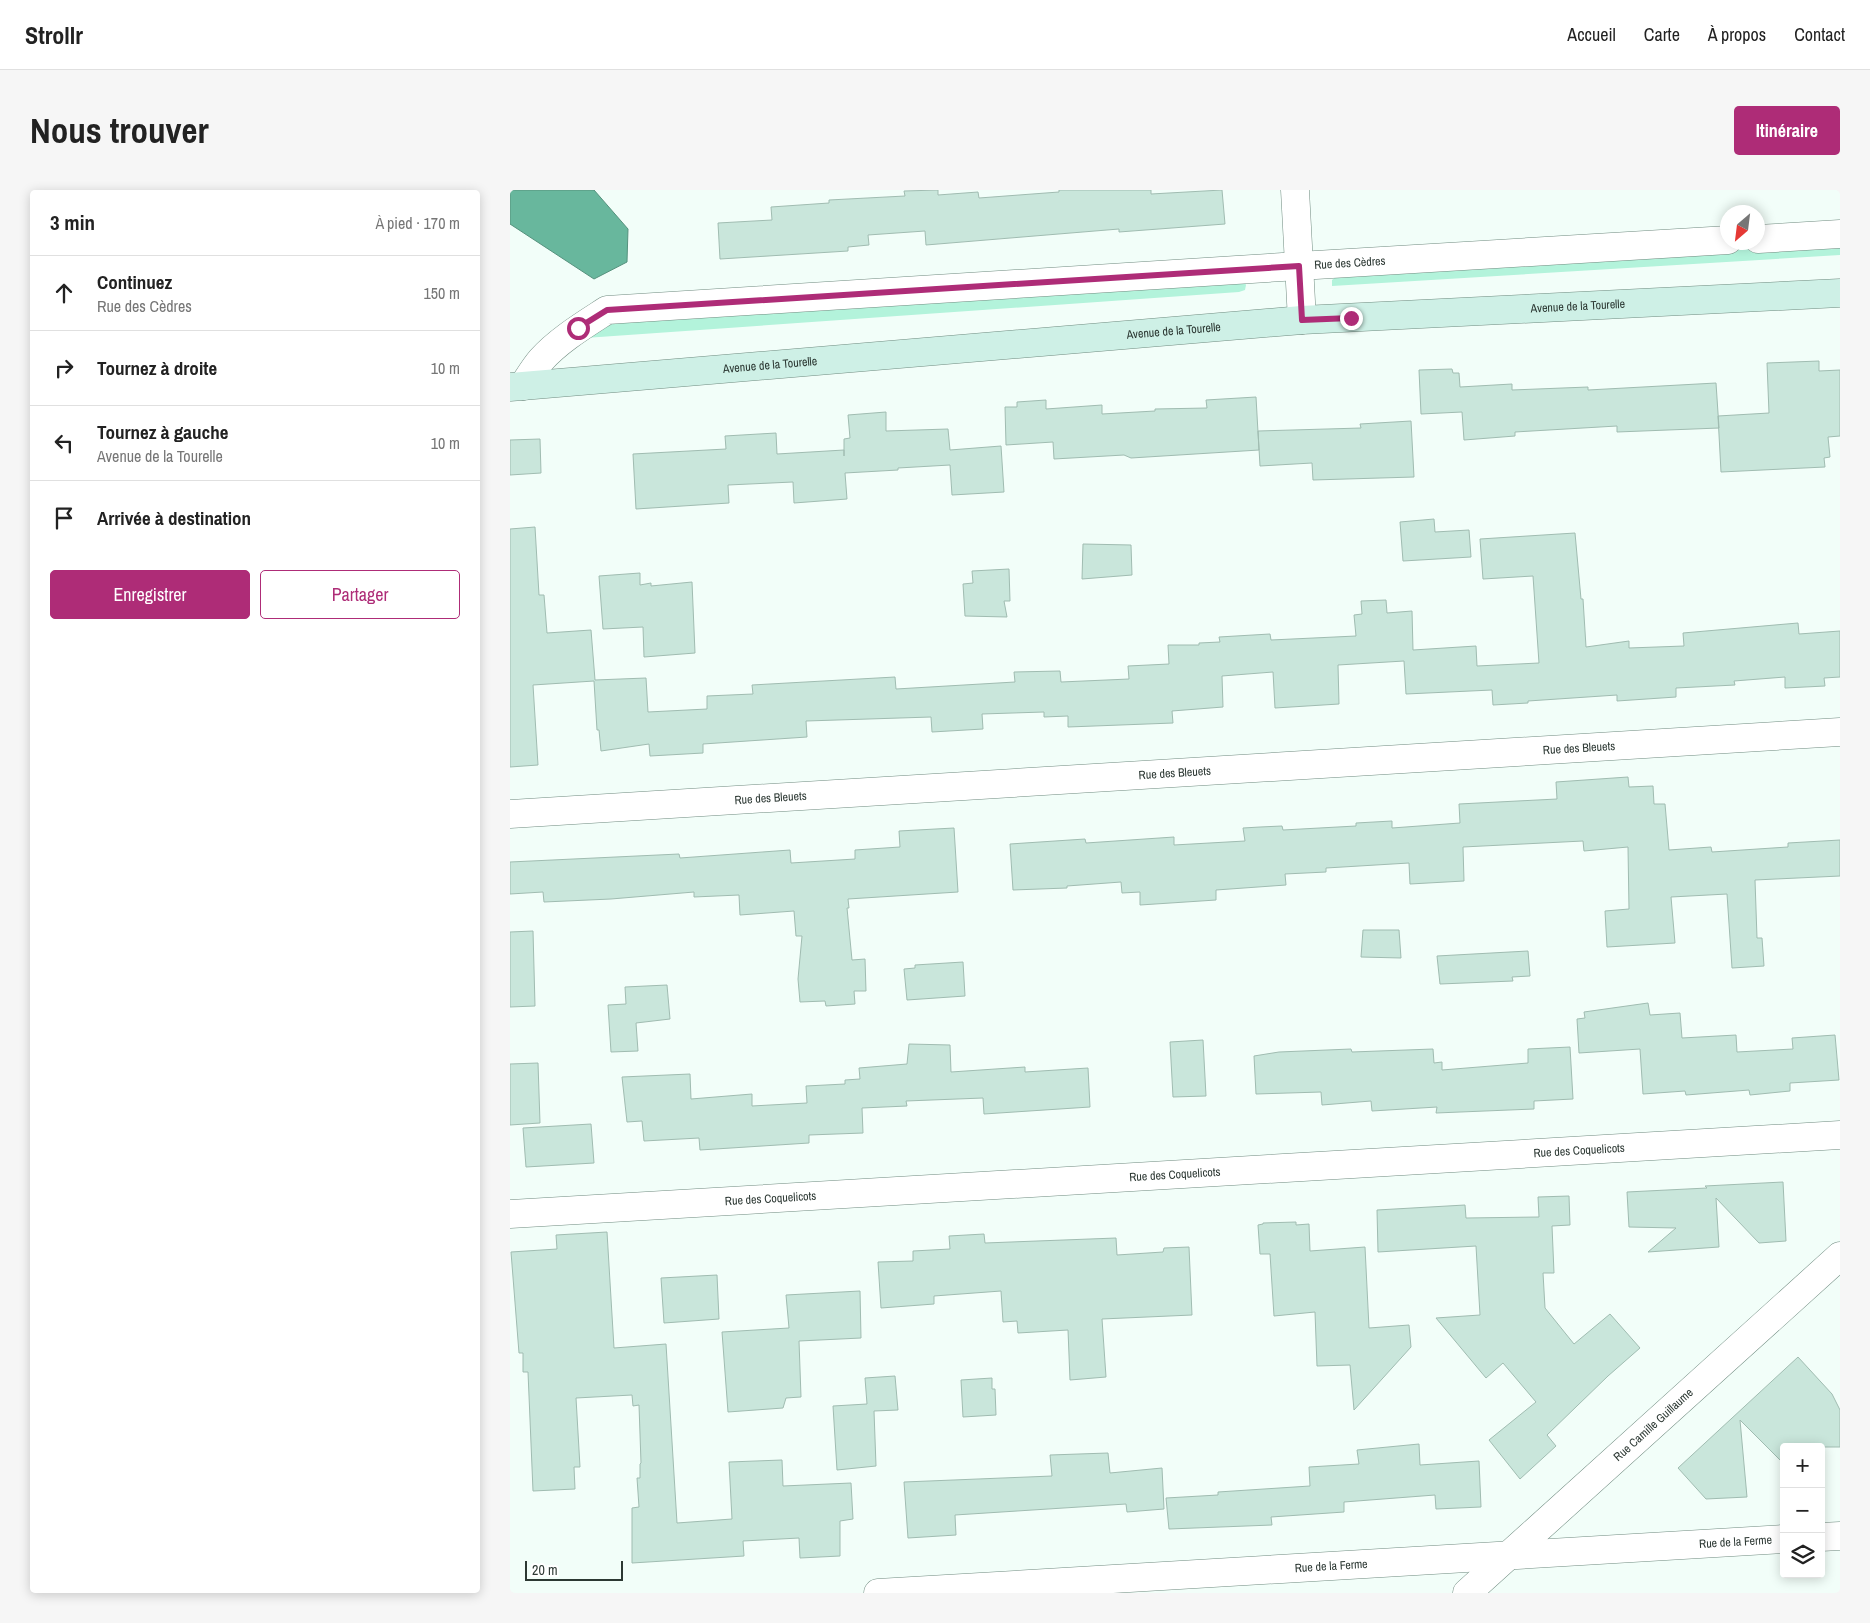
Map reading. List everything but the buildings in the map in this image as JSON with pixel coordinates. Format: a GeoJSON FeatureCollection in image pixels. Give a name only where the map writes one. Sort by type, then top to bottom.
{"type":"FeatureCollection","features":[{"type":"Feature","properties":{"kind":"main road","name":"Avenue de la Tourelle"},"geometry":{"type":"LineString","coordinates":[[514,390],[593,381],[1302,320],[1840,293]]}},
{"type":"Feature","properties":{"kind":"street"},"geometry":{"type":"LineString","coordinates":[[1296,190],[1302,320]]}},
{"type":"Feature","properties":{"kind":"street"},"geometry":{"type":"LineString","coordinates":[[1765,239],[1840,234]]}},
{"type":"Feature","properties":{"kind":"street","name":"Rue des Cèdres"},"geometry":{"type":"LineString","coordinates":[[514,390],[554,348],[578,328],[607,310],[1720,240]]}},
{"type":"Feature","properties":{"kind":"street","name":"Rue des Bleuets"},"geometry":{"type":"LineString","coordinates":[[510,814],[1840,732]]}},
{"type":"Feature","properties":{"kind":"street","name":"Rue des Coquelicots"},"geometry":{"type":"LineString","coordinates":[[510,1214],[1840,1135]]}},
{"type":"Feature","properties":{"kind":"street","name":"Rue Camille Guillaume"},"geometry":{"type":"LineString","coordinates":[[1467,1593],[1840,1256]]}},
{"type":"Feature","properties":{"kind":"street"},"geometry":{"type":"LineString","coordinates":[[1825,1537],[1840,1536]]}},
{"type":"Feature","properties":{"kind":"street","name":"Rue de la Ferme"},"geometry":{"type":"LineString","coordinates":[[878,1593],[1780,1539]]}},
{"type":"Feature","properties":{"kind":"shaded area"},"geometry":{"type":"Polygon","coordinates":[[[510,190],[594,190],[628,229],[627,262],[594,279],[510,224],[510,190]]]}},
{"type":"Feature","properties":{"kind":"shaded area"},"geometry":{"type":"Polygon","coordinates":[[[1840,242],[1840,255],[1332,286],[1332,280],[1342,272],[1720,249],[1765,250],[1765,247],[1840,242]]]}},
{"type":"Feature","properties":{"kind":"shaded area"},"geometry":{"type":"Polygon","coordinates":[[[1244,281],[1246,285],[1245,290],[1239,292],[585,338],[605,326],[621,322],[1244,281]]]}},
{"type":"Feature","properties":{"kind":"route"},"geometry":{"type":"LineString","coordinates":[[578,328],[607,310],[1299,266],[1302,320],[1351,318]]}}]}
